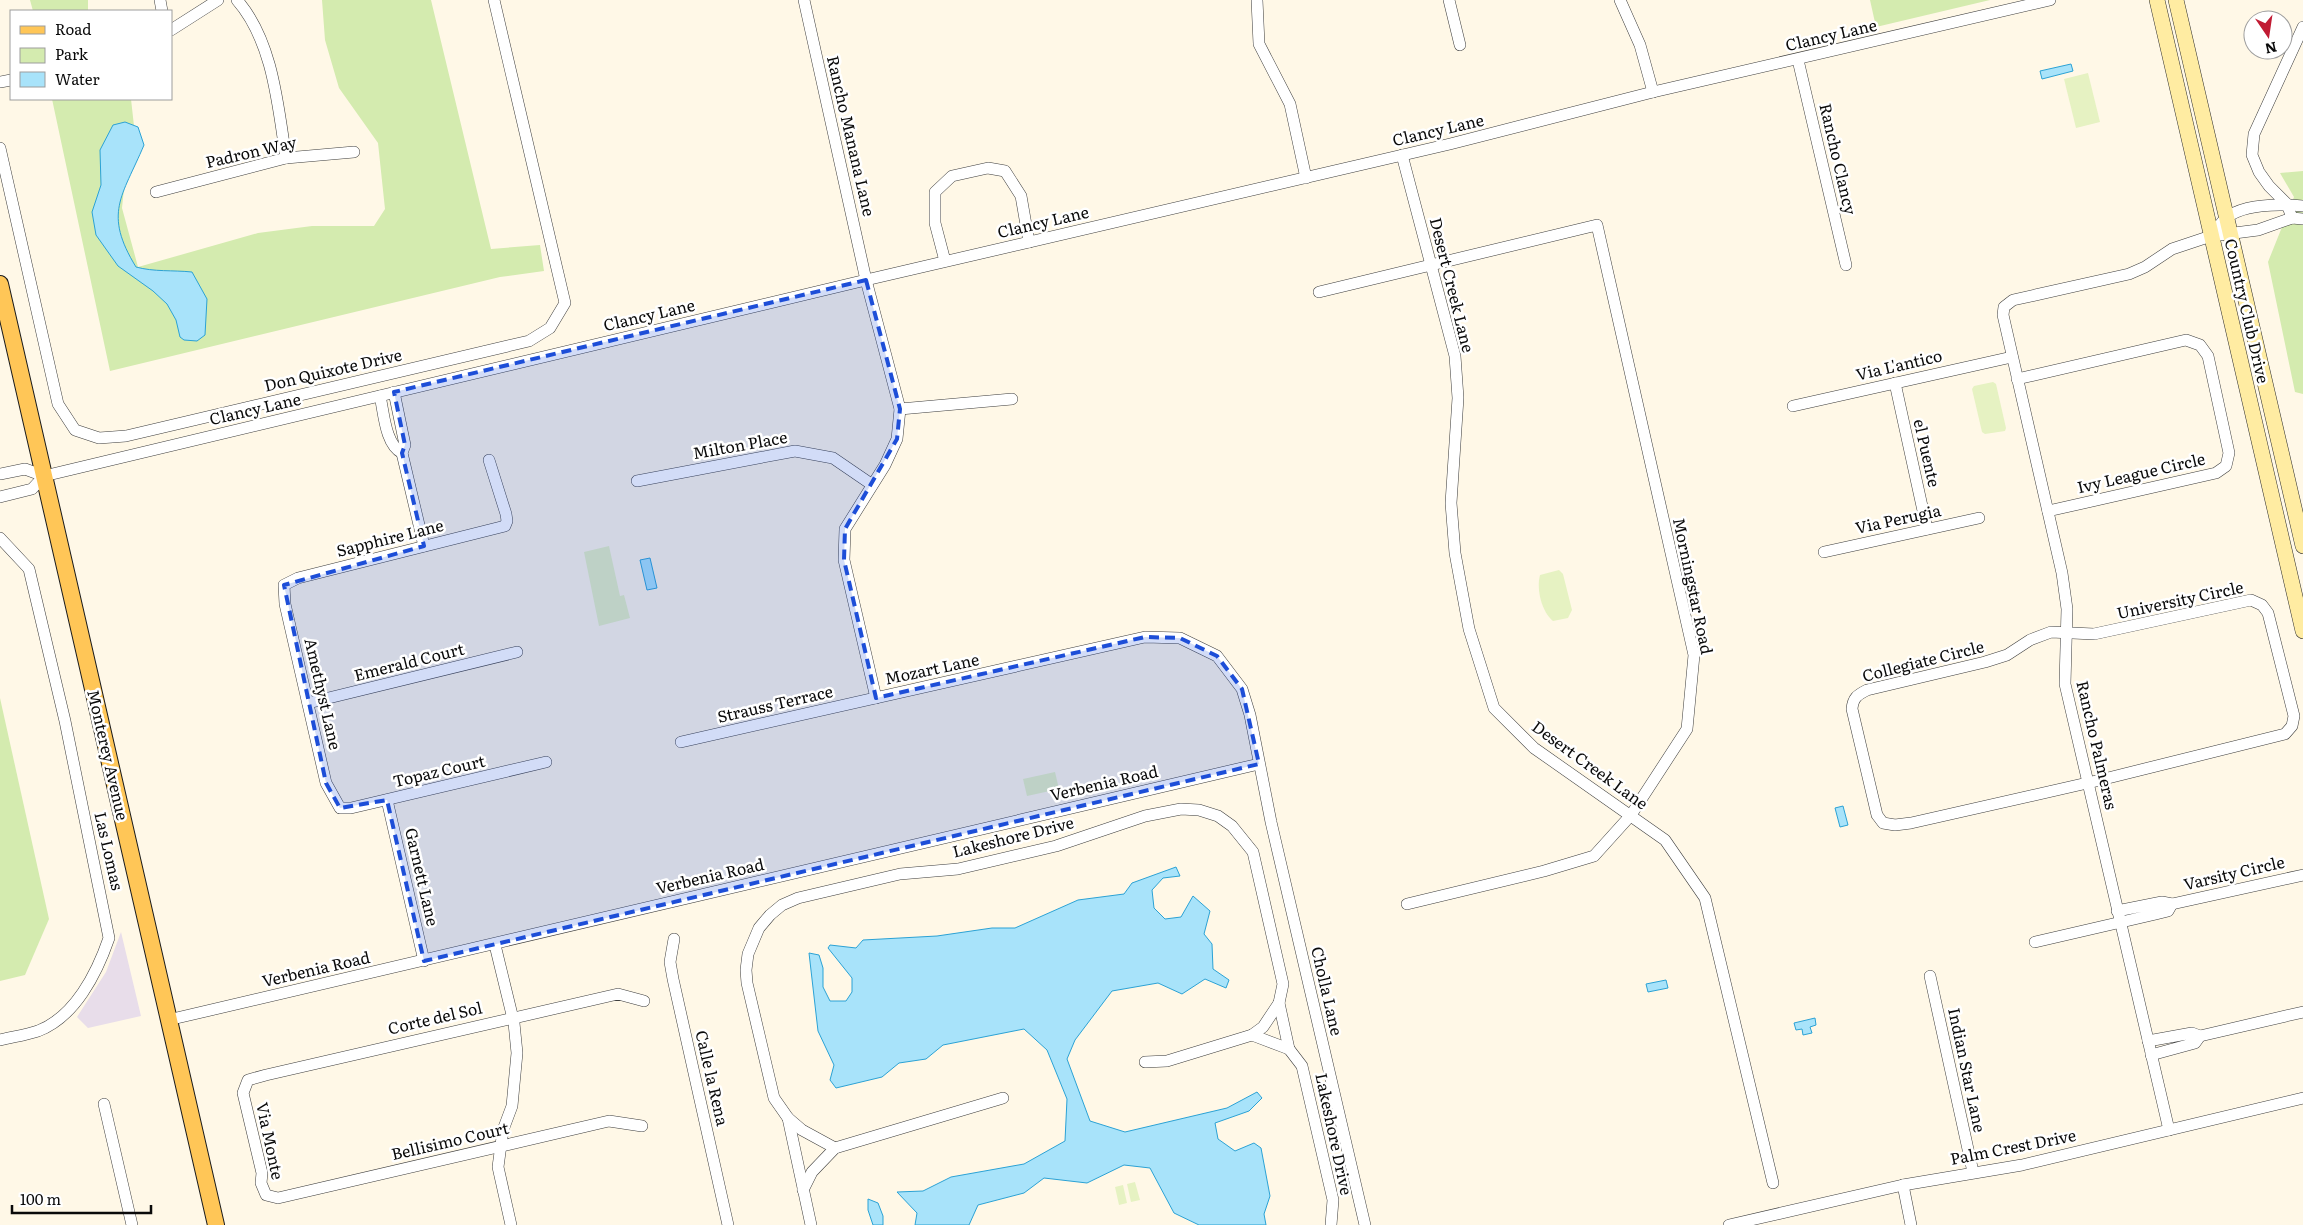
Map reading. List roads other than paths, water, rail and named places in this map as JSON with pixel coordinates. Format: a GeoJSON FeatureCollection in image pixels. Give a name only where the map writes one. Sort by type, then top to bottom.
{"type":"FeatureCollection","features":[{"type":"Feature","properties":{"kind":"main road","name":"Country Club Drive"},"geometry":{"type":"LineString","coordinates":[[2157,0],[2303,631]]}},
{"type":"Feature","properties":{"kind":"main road","name":"Country Club Drive"},"geometry":{"type":"LineString","coordinates":[[2176,0],[2303,546]]}},
{"type":"Feature","properties":{"kind":"main road","name":"Monterey Avenue"},"geometry":{"type":"LineString","coordinates":[[0,284],[216,1225]]}},
{"type":"Feature","properties":{"kind":"street"},"geometry":{"type":"LineString","coordinates":[[172,29],[218,0]]}},
{"type":"Feature","properties":{"kind":"street"},"geometry":{"type":"LineString","coordinates":[[237,0],[245,10],[265,48],[286,158]]}},
{"type":"Feature","properties":{"kind":"street","name":"Don Quixote Drive"},"geometry":{"type":"LineString","coordinates":[[0,148],[58,404],[75,430],[99,438],[126,436],[529,341],[550,328],[565,303],[494,0]]}},
{"type":"Feature","properties":{"kind":"street","name":"Rancho Manana Lane"},"geometry":{"type":"LineString","coordinates":[[804,0],[866,280]]}},
{"type":"Feature","properties":{"kind":"street"},"geometry":{"type":"LineString","coordinates":[[1258,0],[1259,44],[1290,104],[1306,178]]}},
{"type":"Feature","properties":{"kind":"street"},"geometry":{"type":"LineString","coordinates":[[1449,0],[1460,45]]}},
{"type":"Feature","properties":{"kind":"street"},"geometry":{"type":"LineString","coordinates":[[1620,0],[1640,45],[1653,92]]}},
{"type":"Feature","properties":{"kind":"street","name":"Clancy Lane"},"geometry":{"type":"LineString","coordinates":[[44,476],[945,261],[1306,178],[1653,92],[1798,60],[2050,0]]}},
{"type":"Feature","properties":{"kind":"street"},"geometry":{"type":"LineString","coordinates":[[2211,236],[2258,230],[2298,218],[2269,186],[2259,172],[2252,155],[2254,134],[2303,27]]}},
{"type":"Feature","properties":{"kind":"street","name":"Rancho Clancy"},"geometry":{"type":"LineString","coordinates":[[1798,60],[1846,265]]}},
{"type":"Feature","properties":{"kind":"street","name":"Padron Way"},"geometry":{"type":"LineString","coordinates":[[156,192],[286,158],[354,152]]}},
{"type":"Feature","properties":{"kind":"street","name":"Desert Creek Lane"},"geometry":{"type":"LineString","coordinates":[[1402,155],[1455,356],[1458,398],[1451,503],[1455,553],[1469,629],[1494,708],[1534,748],[1665,840],[1704,898],[1772,1183]]}},
{"type":"Feature","properties":{"kind":"street"},"geometry":{"type":"LineString","coordinates":[[945,261],[935,222],[936,192],[952,176],[988,168],[1005,171],[1021,196],[1029,242]]}},
{"type":"Feature","properties":{"kind":"street"},"geometry":{"type":"LineString","coordinates":[[2211,236],[2227,217],[2253,206],[2287,204],[2303,206]]}},
{"type":"Feature","properties":{"kind":"street","name":"Morningstar Road"},"geometry":{"type":"LineString","coordinates":[[1407,904],[1544,872],[1594,856],[1631,815],[1687,729],[1694,655],[1597,225],[1430,266]]}},
{"type":"Feature","properties":{"kind":"street","name":"Rancho Palmeras"},"geometry":{"type":"LineString","coordinates":[[2168,1130],[2065,684],[2067,609],[2062,573],[2003,314],[2004,307],[2014,300],[2129,274],[2145,267],[2172,249],[2211,236]]}},
{"type":"Feature","properties":{"kind":"street"},"geometry":{"type":"LineString","coordinates":[[1319,292],[1430,266]]}},
{"type":"Feature","properties":{"kind":"street","name":"Mozart Lane"},"geometry":{"type":"LineString","coordinates":[[866,280],[900,409],[897,439],[885,465],[871,484],[845,529],[844,560],[876,698],[1145,638],[1180,638],[1217,656],[1242,689],[1250,715],[1259,764]]}},
{"type":"Feature","properties":{"kind":"street","name":"Ivy League Circle"},"geometry":{"type":"LineString","coordinates":[[2017,379],[2186,340],[2200,345],[2208,356],[2229,453],[2226,466],[2216,473],[2048,511]]}},
{"type":"Feature","properties":{"kind":"street","name":"Via L'antico"},"geometry":{"type":"LineString","coordinates":[[1793,406],[2012,357]]}},
{"type":"Feature","properties":{"kind":"street","name":"el Puente"},"geometry":{"type":"LineString","coordinates":[[1894,383],[1927,529]]}},
{"type":"Feature","properties":{"kind":"street"},"geometry":{"type":"LineString","coordinates":[[394,392],[405,445],[402,453],[424,546]]}},
{"type":"Feature","properties":{"kind":"street"},"geometry":{"type":"LineString","coordinates":[[380,396],[389,437],[396,450],[402,453]]}},
{"type":"Feature","properties":{"kind":"street"},"geometry":{"type":"LineString","coordinates":[[900,409],[1012,399]]}},
{"type":"Feature","properties":{"kind":"street","name":"Milton Place"},"geometry":{"type":"LineString","coordinates":[[637,481],[795,451],[834,458],[871,484]]}},
{"type":"Feature","properties":{"kind":"street","name":"Sapphire Lane"},"geometry":{"type":"LineString","coordinates":[[284,585],[318,572],[505,526],[507,521],[506,514],[489,460]]}},
{"type":"Feature","properties":{"kind":"street"},"geometry":{"type":"LineString","coordinates":[[0,474],[25,468],[44,476],[32,489],[0,497]]}},
{"type":"Feature","properties":{"kind":"street","name":"Via Perugia"},"geometry":{"type":"LineString","coordinates":[[1824,552],[1979,518]]}},
{"type":"Feature","properties":{"kind":"street","name":"Las Lomas"},"geometry":{"type":"LineString","coordinates":[[0,538],[29,569],[65,722],[109,938],[98,965],[79,997],[61,1019],[38,1031],[0,1040]]}},
{"type":"Feature","properties":{"kind":"street","name":"Amethyst Lane"},"geometry":{"type":"LineString","coordinates":[[284,585],[285,604],[326,783],[340,808]]}},
{"type":"Feature","properties":{"kind":"street","name":"University Circle"},"geometry":{"type":"LineString","coordinates":[[2066,632],[2094,634],[2251,600],[2262,605],[2268,612],[2294,716],[2292,726],[2285,734],[2278,737],[2088,782]]}},
{"type":"Feature","properties":{"kind":"street","name":"Collegiate Circle"},"geometry":{"type":"LineString","coordinates":[[2066,632],[2051,632],[2030,640],[2007,655],[1985,662],[1867,690],[1853,700],[1852,709],[1877,814],[1883,823],[1895,825],[1911,822],[2088,782]]}},
{"type":"Feature","properties":{"kind":"street","name":"Emerald Court"},"geometry":{"type":"LineString","coordinates":[[308,703],[517,652]]}},
{"type":"Feature","properties":{"kind":"street","name":"Strauss Terrace"},"geometry":{"type":"LineString","coordinates":[[681,742],[876,698]]}},
{"type":"Feature","properties":{"kind":"street","name":"Topaz Court"},"geometry":{"type":"LineString","coordinates":[[340,808],[351,808],[387,800],[546,762]]}},
{"type":"Feature","properties":{"kind":"street","name":"Verbenia Road"},"geometry":{"type":"LineString","coordinates":[[168,1020],[495,945],[989,826],[1259,764]]}},
{"type":"Feature","properties":{"kind":"street","name":"Cholla Lane"},"geometry":{"type":"LineString","coordinates":[[1259,764],[1365,1225]]}},
{"type":"Feature","properties":{"kind":"street","name":"Garnett Lane"},"geometry":{"type":"LineString","coordinates":[[387,800],[424,961]]}},
{"type":"Feature","properties":{"kind":"street","name":"Lakeshore Drive"},"geometry":{"type":"LineString","coordinates":[[811,1225],[788,1118],[774,1098],[747,983],[748,954],[751,941],[770,915],[782,905],[798,898],[900,874],[958,869],[1003,859],[1056,846],[1112,825],[1181,808],[1198,810],[1218,816],[1244,838],[1253,852],[1283,984],[1279,1002],[1289,1049],[1302,1066],[1333,1200],[1331,1225]]}},
{"type":"Feature","properties":{"kind":"street","name":"Varsity Circle"},"geometry":{"type":"LineString","coordinates":[[2117,911],[2168,911],[2172,904],[2303,875]]}},
{"type":"Feature","properties":{"kind":"street","name":"Varsity Circle"},"geometry":{"type":"LineString","coordinates":[[2035,942],[2120,922],[2151,910]]}},
{"type":"Feature","properties":{"kind":"street","name":"Calle la Rena"},"geometry":{"type":"LineString","coordinates":[[674,938],[670,962],[673,979],[728,1225]]}},
{"type":"Feature","properties":{"kind":"street"},"geometry":{"type":"LineString","coordinates":[[495,945],[512,1017],[517,1053],[512,1106],[503,1130],[498,1167],[511,1225]]}},
{"type":"Feature","properties":{"kind":"street","name":"Indian Star Lane"},"geometry":{"type":"LineString","coordinates":[[1930,976],[1972,1172]]}},
{"type":"Feature","properties":{"kind":"street","name":"Corte del Sol"},"geometry":{"type":"LineString","coordinates":[[244,1093],[248,1080],[512,1017],[618,994],[644,1001]]}},
{"type":"Feature","properties":{"kind":"street"},"geometry":{"type":"LineString","coordinates":[[1145,1062],[1167,1061],[1252,1035],[1263,1027],[1279,1002]]}},
{"type":"Feature","properties":{"kind":"street"},"geometry":{"type":"LineString","coordinates":[[2148,1041],[2195,1043],[2200,1036],[2303,1012]]}},
{"type":"Feature","properties":{"kind":"street"},"geometry":{"type":"LineString","coordinates":[[1252,1035],[1289,1049]]}},
{"type":"Feature","properties":{"kind":"street"},"geometry":{"type":"LineString","coordinates":[[2151,1055],[2180,1041]]}},
{"type":"Feature","properties":{"kind":"street","name":"Via Monte"},"geometry":{"type":"LineString","coordinates":[[244,1093],[262,1173],[261,1183],[266,1195]]}},
{"type":"Feature","properties":{"kind":"street"},"geometry":{"type":"LineString","coordinates":[[804,1190],[812,1172],[836,1148],[1003,1098]]}},
{"type":"Feature","properties":{"kind":"street","name":"Palm Crest Drive"},"geometry":{"type":"LineString","coordinates":[[1735,1224],[1903,1185],[2022,1164],[2303,1098]]}},
{"type":"Feature","properties":{"kind":"street"},"geometry":{"type":"LineString","coordinates":[[104,1104],[132,1225]]}},
{"type":"Feature","properties":{"kind":"street"},"geometry":{"type":"LineString","coordinates":[[788,1118],[802,1130],[836,1148]]}},
{"type":"Feature","properties":{"kind":"street","name":"Bellisimo Court"},"geometry":{"type":"LineString","coordinates":[[266,1195],[278,1198],[608,1122],[642,1126]]}},
{"type":"Feature","properties":{"kind":"street"},"geometry":{"type":"LineString","coordinates":[[1903,1185],[1912,1225]]}},
{"type":"Feature","properties":{"kind":"water"},"geometry":{"type":"Polygon","coordinates":[[[2071,64],[2073,71],[2042,79],[2040,71],[2071,64]]]}},
{"type":"Feature","properties":{"kind":"water"},"geometry":{"type":"Polygon","coordinates":[[[125,122],[138,127],[144,145],[119,205],[120,232],[136,267],[192,272],[207,299],[205,335],[197,341],[184,340],[180,337],[176,320],[167,304],[153,291],[118,266],[96,235],[92,212],[101,185],[100,150],[113,125],[125,122]]]}},
{"type":"Feature","properties":{"kind":"water"},"geometry":{"type":"Polygon","coordinates":[[[650,558],[657,588],[647,590],[640,560],[650,558]]]}},
{"type":"Feature","properties":{"kind":"water"},"geometry":{"type":"Polygon","coordinates":[[[1843,806],[1848,825],[1840,827],[1835,808],[1843,806]]]}},
{"type":"Feature","properties":{"kind":"water"},"geometry":{"type":"Polygon","coordinates":[[[1176,867],[1180,876],[1163,878],[1152,890],[1154,908],[1165,919],[1181,917],[1193,896],[1210,911],[1204,934],[1212,944],[1213,969],[1229,980],[1226,988],[1205,979],[1182,994],[1158,983],[1112,991],[1075,1040],[1067,1059],[1090,1121],[1125,1132],[1227,1108],[1257,1092],[1262,1098],[1249,1111],[1215,1123],[1218,1139],[1235,1151],[1254,1143],[1261,1148],[1270,1196],[1264,1214],[1266,1225],[1199,1225],[1174,1213],[1150,1168],[1124,1165],[1087,1183],[1044,1178],[1024,1193],[978,1205],[969,1225],[915,1225],[917,1213],[897,1192],[923,1191],[951,1177],[1024,1164],[1065,1141],[1067,1099],[1047,1050],[1024,1029],[943,1045],[926,1059],[899,1063],[882,1077],[836,1088],[830,1080],[834,1065],[818,1031],[809,953],[819,955],[823,968],[823,987],[830,1001],[846,1001],[852,992],[852,978],[828,948],[830,945],[856,948],[863,940],[937,936],[992,928],[1015,928],[1078,900],[1124,894],[1132,883],[1176,867]]]}},
{"type":"Feature","properties":{"kind":"water"},"geometry":{"type":"Polygon","coordinates":[[[1666,980],[1668,988],[1648,992],[1646,984],[1666,980]]]}},
{"type":"Feature","properties":{"kind":"water"},"geometry":{"type":"Polygon","coordinates":[[[1815,1018],[1816,1025],[1810,1027],[1812,1033],[1803,1035],[1802,1029],[1796,1030],[1794,1023],[1815,1018]]]}},
{"type":"Feature","properties":{"kind":"water"},"geometry":{"type":"Polygon","coordinates":[[[868,1199],[878,1203],[883,1216],[883,1225],[873,1225],[868,1210],[868,1199]]]}}]}
